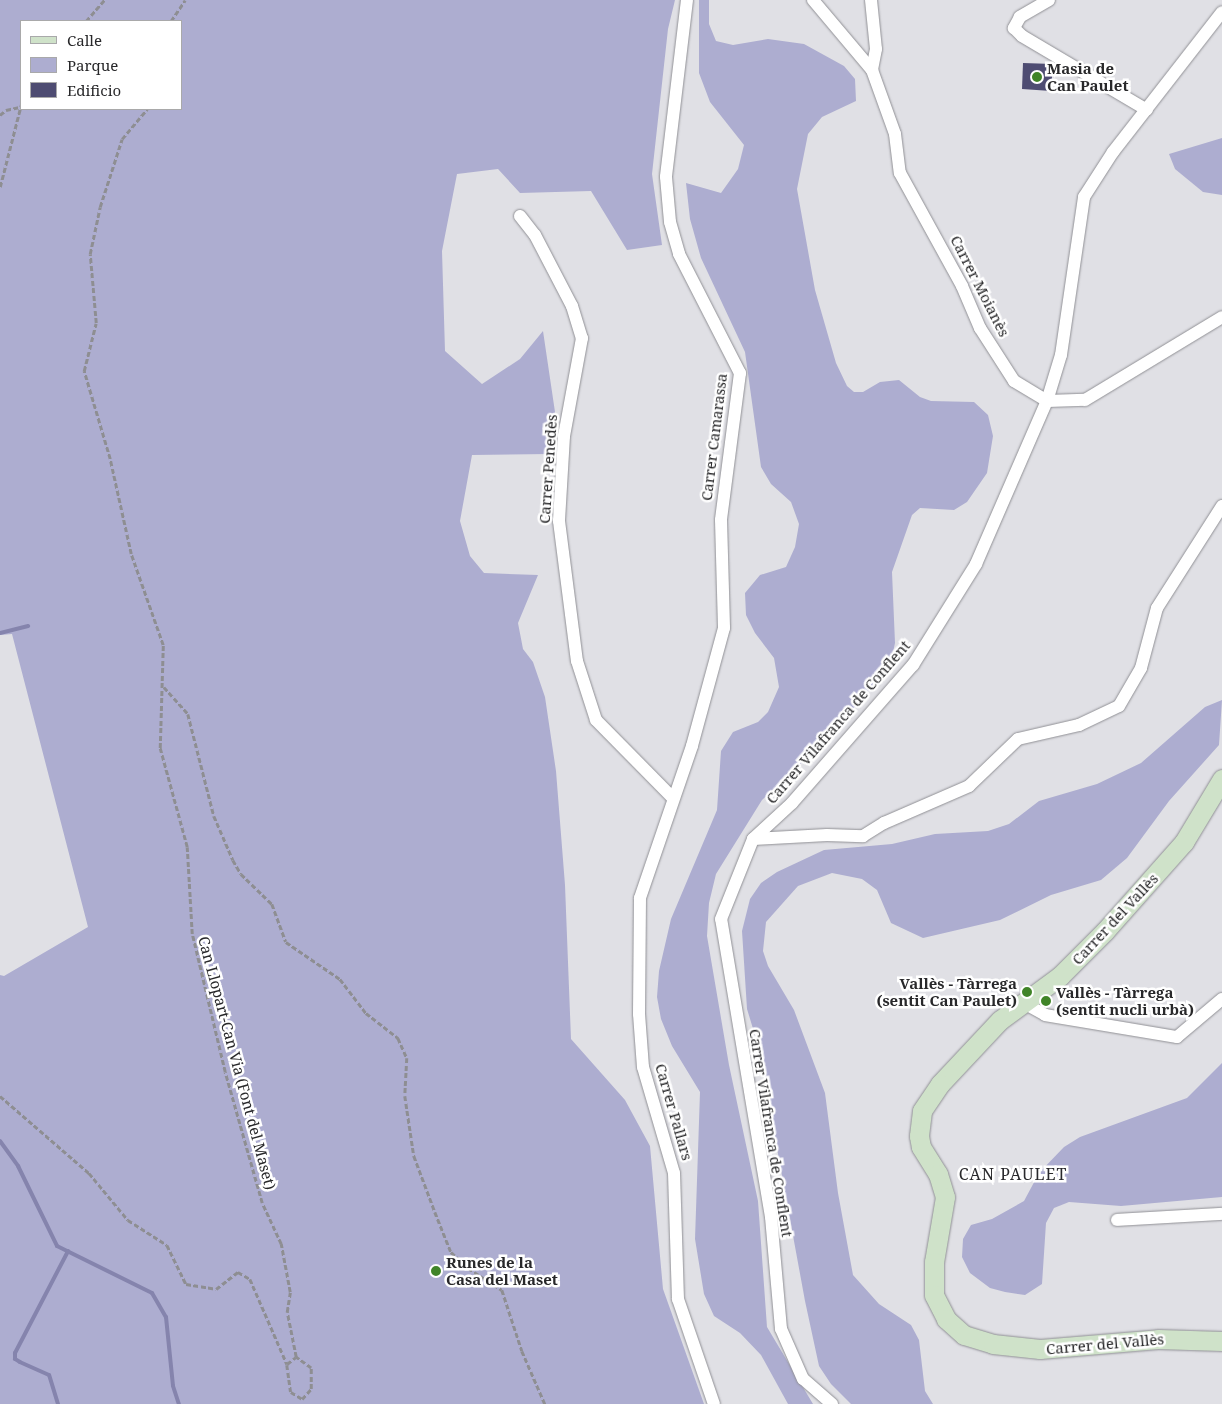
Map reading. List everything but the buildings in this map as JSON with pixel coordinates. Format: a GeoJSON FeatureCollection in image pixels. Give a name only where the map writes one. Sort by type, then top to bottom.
{"type":"FeatureCollection","features":[{"type":"Feature","properties":{"kind":"street","name":"Carrer Camarassa"},"geometry":{"type":"LineString","coordinates":[[672,797],[692,746],[724,628],[721,520],[740,373],[679,254],[670,222],[666,178],[688,0]]}},
{"type":"Feature","properties":{"kind":"street","name":"Carrer Moianès"},"geometry":{"type":"LineString","coordinates":[[813,0],[872,70],[895,134],[900,173],[962,286],[980,328],[1014,381],[1047,401]]}},
{"type":"Feature","properties":{"kind":"street"},"geometry":{"type":"LineString","coordinates":[[871,0],[876,49],[872,70]]}},
{"type":"Feature","properties":{"kind":"street"},"geometry":{"type":"LineString","coordinates":[[1049,0],[1020,17],[1014,28],[1022,36],[1147,110]]}},
{"type":"Feature","properties":{"kind":"street","name":"Carrer Vilafranca de Conflent"},"geometry":{"type":"LineString","coordinates":[[832,1404],[804,1379],[781,1329],[771,1217],[721,919],[753,840],[792,803],[913,665],[976,564],[1047,401],[1061,355],[1084,197],[1114,152],[1222,12]]}},
{"type":"Feature","properties":{"kind":"street","name":"Carrer Penedès"},"geometry":{"type":"LineString","coordinates":[[520,216],[535,235],[572,306],[582,338],[564,436],[558,521],[577,661],[596,720],[672,797]]}},
{"type":"Feature","properties":{"kind":"street"},"geometry":{"type":"LineString","coordinates":[[1047,401],[1085,400],[1222,317]]}},
{"type":"Feature","properties":{"kind":"street"},"geometry":{"type":"LineString","coordinates":[[753,840],[827,834],[862,836],[884,824],[969,786],[1018,739],[1079,726],[1119,706],[1141,668],[1157,608],[1222,506]]}},
{"type":"Feature","properties":{"kind":"street","name":"Carrer del Vallès"},"geometry":{"type":"LineString","coordinates":[[1222,779],[1184,842],[1167,862],[1068,968],[1022,1002],[946,1077],[922,1111],[919,1130],[921,1147],[938,1174],[945,1198],[933,1280],[939,1308],[964,1335],[1022,1348],[1060,1349],[1171,1339],[1222,1341]]}},
{"type":"Feature","properties":{"kind":"street","name":"Carrer Pallars"},"geometry":{"type":"LineString","coordinates":[[672,797],[640,898],[639,1014],[643,1067],[674,1173],[678,1299],[714,1404]]}},
{"type":"Feature","properties":{"kind":"street"},"geometry":{"type":"LineString","coordinates":[[1022,1002],[1046,1014],[1177,1037],[1222,999]]}},
{"type":"Feature","properties":{"kind":"street"},"geometry":{"type":"LineString","coordinates":[[1117,1220],[1222,1214]]}},
{"type":"Feature","properties":{"kind":"path"},"geometry":{"type":"LineString","coordinates":[[87,20],[104,0]]}},
{"type":"Feature","properties":{"kind":"path"},"geometry":{"type":"LineString","coordinates":[[172,20],[185,0]]}},
{"type":"Feature","properties":{"kind":"path"},"geometry":{"type":"LineString","coordinates":[[0,115],[6,110],[20,106]]}},
{"type":"Feature","properties":{"kind":"path"},"geometry":{"type":"LineString","coordinates":[[0,186],[20,110]]}},
{"type":"Feature","properties":{"kind":"path","name":"Can Llopart-Can Via (Font del Maset)"},"geometry":{"type":"LineString","coordinates":[[146,110],[122,139],[100,207],[90,254],[96,323],[84,371],[110,459],[132,554],[163,644],[164,686],[160,748],[187,847],[192,934],[225,1072],[262,1203],[281,1244],[290,1292],[288,1312],[296,1357]]}},
{"type":"Feature","properties":{"kind":"path"},"geometry":{"type":"LineString","coordinates":[[164,686],[188,714],[214,816],[233,860],[241,874],[272,904],[286,942],[340,979],[366,1013],[398,1038],[407,1058],[405,1096],[414,1156],[451,1252],[468,1268],[502,1290],[522,1352],[545,1404]]}},
{"type":"Feature","properties":{"kind":"path"},"geometry":{"type":"LineString","coordinates":[[0,1096],[89,1173],[128,1220],[167,1245],[186,1284],[216,1289],[238,1272],[250,1279],[287,1364],[291,1392],[302,1399]]}},
{"type":"Feature","properties":{"kind":"path"},"geometry":{"type":"LineString","coordinates":[[287,1364],[296,1357],[311,1368],[311,1390],[302,1399],[302,1404]]}},
{"type":"Feature","properties":{"kind":"green space"},"geometry":{"type":"Polygon","coordinates":[[[0,0],[675,0],[668,29],[652,174],[662,245],[627,250],[591,191],[520,193],[498,169],[457,174],[442,251],[445,351],[482,384],[520,359],[543,331],[555,412],[549,454],[472,455],[460,521],[470,556],[484,573],[538,575],[518,623],[523,649],[533,662],[545,697],[556,771],[565,885],[571,1039],[625,1100],[650,1146],[663,1289],[704,1404],[0,1404],[0,975],[4,976],[88,927],[12,634],[0,635],[0,0]]]}},
{"type":"Feature","properties":{"kind":"green space"},"geometry":{"type":"Polygon","coordinates":[[[699,0],[709,0],[709,24],[716,41],[733,45],[768,39],[804,44],[844,66],[855,79],[856,101],[822,117],[808,134],[797,189],[815,290],[836,363],[847,386],[854,392],[863,392],[880,382],[899,380],[920,397],[931,401],[974,402],[988,415],[993,436],[987,473],[967,502],[954,510],[920,508],[912,515],[892,572],[895,643],[892,657],[865,696],[825,741],[762,800],[716,874],[709,903],[707,936],[729,1065],[758,1201],[767,1327],[813,1404],[788,1404],[761,1355],[740,1333],[714,1316],[704,1294],[695,1239],[700,1092],[672,1046],[661,1019],[657,997],[659,971],[671,919],[717,810],[721,751],[733,732],[758,722],[768,712],[779,687],[774,658],[755,633],[746,615],[745,593],[760,575],[786,567],[795,547],[799,524],[791,502],[771,484],[761,467],[745,352],[701,258],[690,219],[686,183],[721,193],[738,169],[744,145],[710,102],[699,73],[699,0]]]}},
{"type":"Feature","properties":{"kind":"green space"},"geometry":{"type":"Polygon","coordinates":[[[1222,138],[1222,195],[1203,192],[1175,169],[1169,154],[1222,138]]]}},
{"type":"Feature","properties":{"kind":"green space"},"geometry":{"type":"Polygon","coordinates":[[[1222,700],[1219,745],[1169,801],[1127,858],[1101,880],[1051,895],[1000,920],[923,938],[891,923],[877,890],[862,879],[832,873],[798,886],[766,922],[763,951],[768,966],[794,1010],[825,1093],[838,1193],[853,1275],[879,1304],[911,1325],[919,1340],[925,1391],[933,1404],[851,1404],[831,1384],[819,1366],[805,1301],[758,1045],[747,1009],[742,931],[750,899],[761,883],[777,872],[824,850],[892,844],[935,834],[988,831],[1009,824],[1039,801],[1097,784],[1141,763],[1205,707],[1222,700]]]}},
{"type":"Feature","properties":{"kind":"green space"},"geometry":{"type":"Polygon","coordinates":[[[1222,1063],[1222,1197],[1121,1206],[1069,1202],[1054,1208],[1046,1223],[1042,1284],[1025,1295],[1005,1292],[990,1288],[970,1273],[962,1257],[963,1239],[971,1225],[992,1219],[1024,1201],[1039,1173],[1064,1147],[1080,1137],[1187,1098],[1222,1063]]]}},
{"type":"Feature","properties":{"kind":"waterway"},"geometry":{"type":"LineString","coordinates":[[0,633],[28,626]]}},
{"type":"Feature","properties":{"kind":"waterway"},"geometry":{"type":"LineString","coordinates":[[0,1141],[18,1166],[57,1246],[152,1293],[166,1317],[173,1386],[179,1404]]}},
{"type":"Feature","properties":{"kind":"waterway"},"geometry":{"type":"LineString","coordinates":[[58,1404],[49,1375],[15,1359],[15,1353],[68,1251]]}},
{"type":"Feature","properties":{"kind":"place","name":"Masia de Can Paulet"},"geometry":{"type":"Point","coordinates":[1037,77]}},
{"type":"Feature","properties":{"kind":"place","name":"Vallès - Tàrrega (sentit Can Paulet)"},"geometry":{"type":"Point","coordinates":[1027,992]}},
{"type":"Feature","properties":{"kind":"place","name":"Vallès - Tàrrega (sentit nucli urbà)"},"geometry":{"type":"Point","coordinates":[1046,1001]}},
{"type":"Feature","properties":{"kind":"place","name":"Runes de la Casa del Maset"},"geometry":{"type":"Point","coordinates":[436,1271]}},
{"type":"Feature","properties":{"kind":"district","name":"CAN PAULET"},"geometry":{"type":"Point","coordinates":[1013,1174]}}]}
